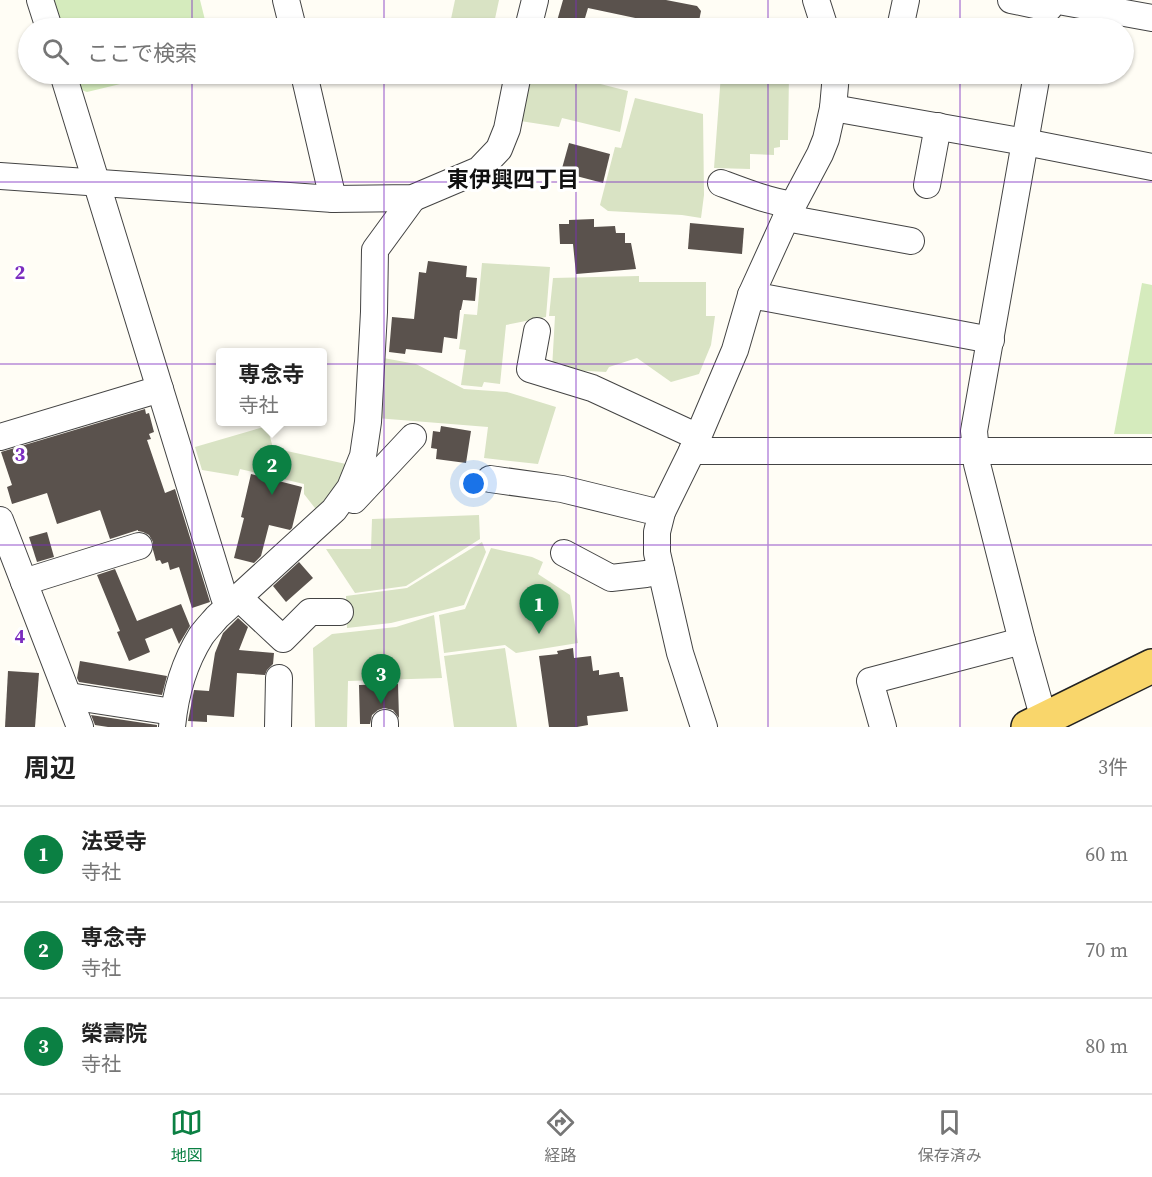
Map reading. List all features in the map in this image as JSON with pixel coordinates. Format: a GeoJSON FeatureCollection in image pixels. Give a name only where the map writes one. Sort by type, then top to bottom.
{"type":"FeatureCollection","features":[{"type":"Feature","properties":{"kind":"main road"},"geometry":{"type":"LineString","coordinates":[[1039,724],[1152,666]]}},
{"type":"Feature","properties":{"kind":"street"},"geometry":{"type":"LineString","coordinates":[[40,0],[46,18]]}},
{"type":"Feature","properties":{"kind":"street"},"geometry":{"type":"LineString","coordinates":[[286,0],[290,18]]}},
{"type":"Feature","properties":{"kind":"street"},"geometry":{"type":"LineString","coordinates":[[530,18],[535,0]]}},
{"type":"Feature","properties":{"kind":"street"},"geometry":{"type":"LineString","coordinates":[[816,0],[822,18]]}},
{"type":"Feature","properties":{"kind":"street"},"geometry":{"type":"LineString","coordinates":[[902,18],[906,0]]}},
{"type":"Feature","properties":{"kind":"street"},"geometry":{"type":"LineString","coordinates":[[1011,0],[1050,9],[1138,10]]}},
{"type":"Feature","properties":{"kind":"street"},"geometry":{"type":"LineString","coordinates":[[66,84],[160,389],[231,600],[283,639],[310,612],[340,612]]}},
{"type":"Feature","properties":{"kind":"street"},"geometry":{"type":"LineString","coordinates":[[306,84],[333,199]]}},
{"type":"Feature","properties":{"kind":"street"},"geometry":{"type":"LineString","coordinates":[[0,176],[333,199],[413,198],[479,170],[499,149],[507,129],[516,84]]}},
{"type":"Feature","properties":{"kind":"street"},"geometry":{"type":"LineString","coordinates":[[702,726],[680,653],[657,553],[657,532],[662,512],[695,444],[735,350],[751,295],[826,139],[833,108],[835,84]]}},
{"type":"Feature","properties":{"kind":"street"},"geometry":{"type":"LineString","coordinates":[[1035,84],[974,431],[977,464],[1022,641],[1039,724]]}},
{"type":"Feature","properties":{"kind":"street"},"geometry":{"type":"LineString","coordinates":[[833,108],[1152,167]]}},
{"type":"Feature","properties":{"kind":"street"},"geometry":{"type":"LineString","coordinates":[[927,185],[938,126]]}},
{"type":"Feature","properties":{"kind":"street"},"geometry":{"type":"LineString","coordinates":[[721,183],[778,202],[790,212],[911,241]]}},
{"type":"Feature","properties":{"kind":"street"},"geometry":{"type":"LineString","coordinates":[[69,696],[172,720],[182,674],[202,635],[231,600],[334,510],[344,497],[363,456],[367,432],[375,250],[413,198]]}},
{"type":"Feature","properties":{"kind":"street"},"geometry":{"type":"LineString","coordinates":[[751,295],[991,340]]}},
{"type":"Feature","properties":{"kind":"street"},"geometry":{"type":"LineString","coordinates":[[537,331],[530,369],[592,388],[695,444],[975,451],[1152,451]]}},
{"type":"Feature","properties":{"kind":"street"},"geometry":{"type":"LineString","coordinates":[[0,437],[160,389]]}},
{"type":"Feature","properties":{"kind":"street"},"geometry":{"type":"LineString","coordinates":[[344,497],[354,500],[413,438]]}},
{"type":"Feature","properties":{"kind":"street"},"geometry":{"type":"LineString","coordinates":[[490,479],[562,489],[662,512]]}},
{"type":"Feature","properties":{"kind":"street"},"geometry":{"type":"LineString","coordinates":[[0,520],[80,727]]}},
{"type":"Feature","properties":{"kind":"street"},"geometry":{"type":"LineString","coordinates":[[24,582],[139,546]]}},
{"type":"Feature","properties":{"kind":"street"},"geometry":{"type":"LineString","coordinates":[[564,553],[611,578],[661,571]]}},
{"type":"Feature","properties":{"kind":"street"},"geometry":{"type":"LineString","coordinates":[[883,727],[870,681],[1022,641]]}},
{"type":"Feature","properties":{"kind":"street"},"geometry":{"type":"LineString","coordinates":[[278,727],[279,678]]}},
{"type":"Feature","properties":{"kind":"green space"},"geometry":{"type":"Polygon","coordinates":[[[53,0],[200,0],[204,18],[59,18],[53,0]]]}},
{"type":"Feature","properties":{"kind":"green space"},"geometry":{"type":"Polygon","coordinates":[[[455,0],[499,0],[495,18],[451,18],[455,0]]]}},
{"type":"Feature","properties":{"kind":"green space"},"geometry":{"type":"Polygon","coordinates":[[[79,84],[120,84],[87,92],[79,84]]]}},
{"type":"Feature","properties":{"kind":"green space"},"geometry":{"type":"Polygon","coordinates":[[[523,84],[600,84],[628,91],[620,132],[562,118],[559,127],[514,120],[523,84]]]}},
{"type":"Feature","properties":{"kind":"green space"},"geometry":{"type":"Polygon","coordinates":[[[720,84],[789,84],[788,140],[780,140],[780,147],[774,148],[774,155],[750,154],[750,169],[714,168],[720,84]]]}},
{"type":"Feature","properties":{"kind":"green space"},"geometry":{"type":"Polygon","coordinates":[[[635,98],[703,114],[704,195],[701,218],[608,211],[600,205],[615,147],[621,148],[635,98]]]}},
{"type":"Feature","properties":{"kind":"green space"},"geometry":{"type":"Polygon","coordinates":[[[482,263],[550,267],[546,317],[506,325],[500,384],[484,382],[482,387],[461,385],[466,350],[459,349],[464,314],[477,315],[482,263]]]}},
{"type":"Feature","properties":{"kind":"green space"},"geometry":{"type":"Polygon","coordinates":[[[639,276],[639,282],[706,282],[706,316],[715,316],[711,345],[699,374],[671,382],[637,358],[609,367],[606,372],[552,369],[555,316],[549,316],[553,278],[639,276]]]}},
{"type":"Feature","properties":{"kind":"green space"},"geometry":{"type":"Polygon","coordinates":[[[1142,283],[1152,285],[1152,434],[1114,434],[1142,283]]]}},
{"type":"Feature","properties":{"kind":"green space"},"geometry":{"type":"Polygon","coordinates":[[[378,357],[416,364],[464,389],[507,392],[556,407],[538,464],[484,458],[488,427],[376,418],[378,357]]]}},
{"type":"Feature","properties":{"kind":"green space"},"geometry":{"type":"Polygon","coordinates":[[[267,426],[273,448],[346,464],[340,488],[318,512],[304,494],[304,484],[240,469],[238,476],[202,470],[195,447],[267,426]]]}},
{"type":"Feature","properties":{"kind":"green space"},"geometry":{"type":"Polygon","coordinates":[[[479,515],[480,539],[406,586],[355,593],[326,549],[371,549],[372,519],[479,515]]]}},
{"type":"Feature","properties":{"kind":"green space"},"geometry":{"type":"Polygon","coordinates":[[[482,542],[486,552],[464,605],[391,623],[347,628],[346,596],[407,588],[482,542]]]}},
{"type":"Feature","properties":{"kind":"green space"},"geometry":{"type":"Polygon","coordinates":[[[491,548],[532,557],[543,562],[538,574],[570,595],[578,643],[516,653],[505,645],[444,653],[439,615],[465,609],[491,548]]]}},
{"type":"Feature","properties":{"kind":"green space"},"geometry":{"type":"Polygon","coordinates":[[[434,615],[442,678],[348,681],[347,727],[315,727],[313,648],[332,634],[396,627],[434,615]]]}},
{"type":"Feature","properties":{"kind":"green space"},"geometry":{"type":"Polygon","coordinates":[[[505,648],[517,727],[454,727],[444,656],[505,648]]]}},
{"type":"Feature","properties":{"kind":"building"},"geometry":{"type":"Polygon","coordinates":[[[563,0],[666,0],[697,6],[701,11],[700,18],[635,18],[588,8],[585,18],[558,18],[563,0]]]}},
{"type":"Feature","properties":{"kind":"building"},"geometry":{"type":"Polygon","coordinates":[[[569,143],[610,154],[603,183],[561,172],[569,143]]]}},
{"type":"Feature","properties":{"kind":"building"},"geometry":{"type":"Polygon","coordinates":[[[594,219],[594,227],[615,226],[616,233],[625,233],[625,243],[631,243],[636,269],[576,274],[573,244],[560,244],[559,224],[569,224],[569,220],[594,219]]]}},
{"type":"Feature","properties":{"kind":"building"},"geometry":{"type":"Polygon","coordinates":[[[690,223],[744,228],[742,254],[688,249],[690,223]]]}},
{"type":"Feature","properties":{"kind":"building"},"geometry":{"type":"Polygon","coordinates":[[[428,261],[467,266],[466,277],[477,278],[475,301],[463,300],[457,339],[444,337],[442,353],[406,349],[405,354],[389,352],[392,317],[414,319],[419,272],[426,273],[428,261]]]}},
{"type":"Feature","properties":{"kind":"building"},"geometry":{"type":"Polygon","coordinates":[[[145,409],[146,414],[149,413],[154,432],[149,434],[151,439],[147,440],[165,493],[175,489],[210,602],[192,608],[179,567],[170,570],[168,562],[162,564],[160,560],[156,561],[153,542],[149,535],[138,530],[110,539],[100,510],[57,524],[47,493],[12,504],[7,487],[12,485],[1,452],[145,409]]]}},
{"type":"Feature","properties":{"kind":"building"},"geometry":{"type":"Polygon","coordinates":[[[441,426],[471,431],[466,463],[436,459],[437,449],[431,448],[433,431],[440,432],[441,426]]]}},
{"type":"Feature","properties":{"kind":"building"},"geometry":{"type":"Polygon","coordinates":[[[251,474],[302,487],[292,528],[290,530],[269,525],[261,556],[254,563],[234,558],[244,518],[241,517],[251,474]]]}},
{"type":"Feature","properties":{"kind":"building"},"geometry":{"type":"Polygon","coordinates":[[[47,532],[54,557],[37,562],[29,537],[47,532]]]}},
{"type":"Feature","properties":{"kind":"building"},"geometry":{"type":"Polygon","coordinates":[[[299,562],[313,578],[286,602],[273,586],[299,562]]]}},
{"type":"Feature","properties":{"kind":"building"},"geometry":{"type":"Polygon","coordinates":[[[115,569],[137,621],[181,604],[190,626],[179,644],[172,628],[145,639],[150,652],[129,661],[117,632],[120,631],[97,575],[115,569]]]}},
{"type":"Feature","properties":{"kind":"building"},"geometry":{"type":"Polygon","coordinates":[[[238,618],[248,627],[239,650],[274,653],[273,664],[265,675],[237,673],[234,717],[207,715],[207,722],[188,721],[194,690],[209,691],[215,653],[223,633],[238,618]]]}},
{"type":"Feature","properties":{"kind":"building"},"geometry":{"type":"Polygon","coordinates":[[[573,648],[574,658],[591,656],[593,671],[599,670],[599,675],[619,672],[620,677],[623,677],[628,711],[587,716],[588,725],[549,727],[539,656],[558,654],[557,651],[573,648]]]}},
{"type":"Feature","properties":{"kind":"building"},"geometry":{"type":"Polygon","coordinates":[[[80,661],[167,676],[162,695],[79,682],[77,678],[80,661]]]}},
{"type":"Feature","properties":{"kind":"building"},"geometry":{"type":"Polygon","coordinates":[[[8,671],[39,673],[35,727],[5,727],[8,671]]]}},
{"type":"Feature","properties":{"kind":"building"},"geometry":{"type":"Polygon","coordinates":[[[398,684],[399,718],[393,710],[384,708],[372,715],[370,724],[360,724],[359,685],[398,684]]]}},
{"type":"Feature","properties":{"kind":"building"},"geometry":{"type":"Polygon","coordinates":[[[91,715],[157,725],[157,727],[95,725],[91,715]]]}},
{"type":"Feature","properties":{"kind":"place","name":"専念寺"},"geometry":{"type":"Point","coordinates":[272,495]}},
{"type":"Feature","properties":{"kind":"place","name":"法受寺"},"geometry":{"type":"Point","coordinates":[539,634]}},
{"type":"Feature","properties":{"kind":"place","name":"榮壽院"},"geometry":{"type":"Point","coordinates":[381,704]}},
{"type":"Feature","properties":{"kind":"district","name":"東伊興四丁目"},"geometry":{"type":"Point","coordinates":[513,179]}}]}
